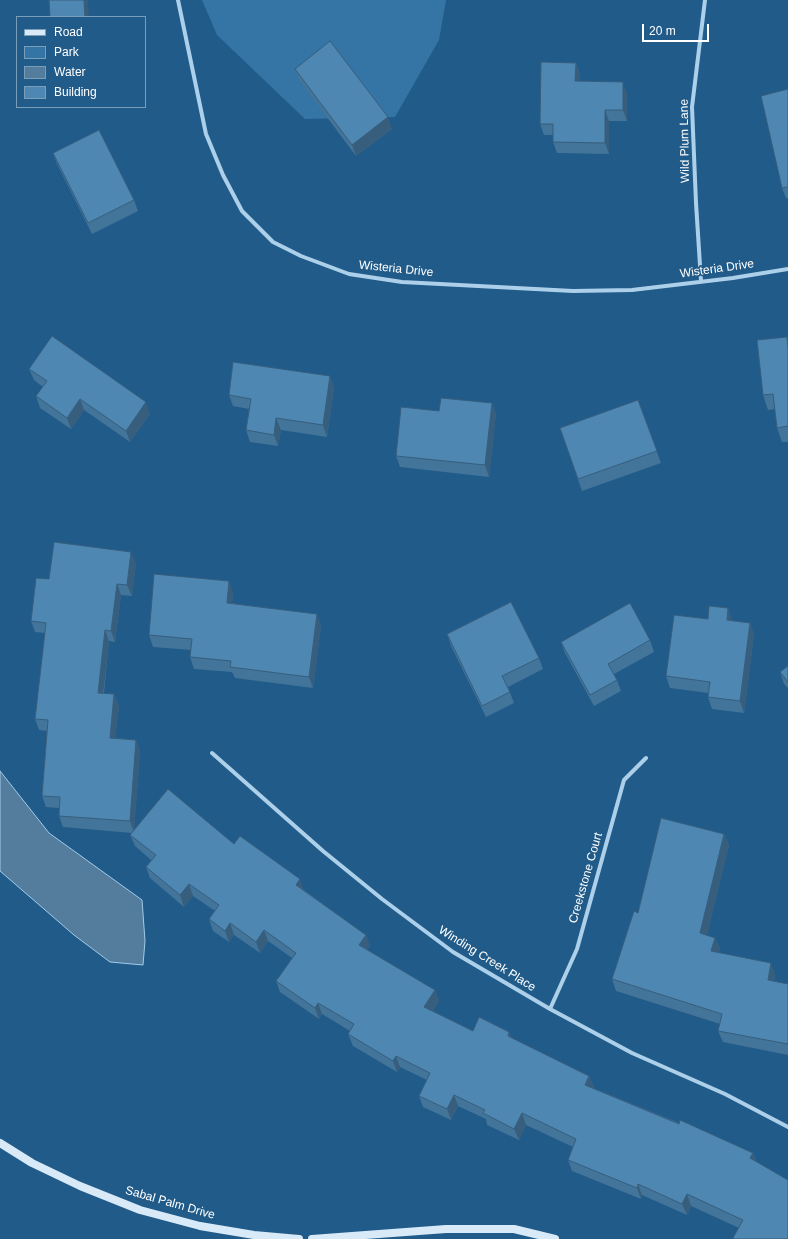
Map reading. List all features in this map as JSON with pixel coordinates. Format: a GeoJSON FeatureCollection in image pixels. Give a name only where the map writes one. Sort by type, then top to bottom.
{"type":"FeatureCollection","features":[{"type":"Feature","properties":{"kind":"street","name":"Wisteria Drive"},"geometry":{"type":"LineString","coordinates":[[178,0],[206,134],[223,175],[242,211],[273,242],[300,256],[349,274],[402,282],[573,291],[632,290],[788,269]]}},
{"type":"Feature","properties":{"kind":"street","name":"Wild Plum Lane"},"geometry":{"type":"LineString","coordinates":[[701,281],[692,107],[705,0]]}},
{"type":"Feature","properties":{"kind":"street","name":"Winding Creek Place"},"geometry":{"type":"LineString","coordinates":[[212,753],[323,851],[382,899],[453,952],[550,1009],[632,1053],[726,1094],[788,1127]]}},
{"type":"Feature","properties":{"kind":"street","name":"Creekstone Court"},"geometry":{"type":"LineString","coordinates":[[550,1009],[577,949],[624,780],[646,758]]}},
{"type":"Feature","properties":{"kind":"street","name":"Sabal Palm Drive"},"geometry":{"type":"LineString","coordinates":[[0,1143],[32,1163],[80,1186],[140,1210],[200,1226],[254,1235],[299,1239]]}},
{"type":"Feature","properties":{"kind":"street"},"geometry":{"type":"LineString","coordinates":[[312,1239],[446,1229],[514,1229],[555,1239]]}},
{"type":"Feature","properties":{"kind":"green space"},"geometry":{"type":"Polygon","coordinates":[[[202,0],[446,0],[439,40],[395,117],[305,119],[217,35],[202,0]]]}},
{"type":"Feature","properties":{"kind":"water"},"geometry":{"type":"Polygon","coordinates":[[[0,771],[49,833],[142,900],[145,941],[143,965],[110,962],[74,935],[0,871],[0,771]]]}},
{"type":"Feature","properties":{"kind":"building"},"geometry":{"type":"Polygon","coordinates":[[[49,0],[84,0],[85,16],[50,16],[49,0]]]}},
{"type":"Feature","properties":{"kind":"building"},"geometry":{"type":"Polygon","coordinates":[[[330,41],[388,117],[352,145],[295,69],[330,41]]]}},
{"type":"Feature","properties":{"kind":"building"},"geometry":{"type":"Polygon","coordinates":[[[541,62],[576,63],[575,81],[623,82],[623,110],[605,110],[605,143],[553,142],[553,124],[540,124],[541,62]]]}},
{"type":"Feature","properties":{"kind":"building"},"geometry":{"type":"Polygon","coordinates":[[[788,89],[788,187],[782,188],[761,96],[788,89]]]}},
{"type":"Feature","properties":{"kind":"building"},"geometry":{"type":"Polygon","coordinates":[[[99,130],[134,200],[88,223],[53,153],[99,130]]]}},
{"type":"Feature","properties":{"kind":"building"},"geometry":{"type":"Polygon","coordinates":[[[52,336],[146,402],[126,431],[80,399],[67,418],[36,396],[47,381],[29,369],[52,336]]]}},
{"type":"Feature","properties":{"kind":"building"},"geometry":{"type":"Polygon","coordinates":[[[787,337],[788,426],[777,428],[773,394],[763,395],[757,340],[787,337]]]}},
{"type":"Feature","properties":{"kind":"building"},"geometry":{"type":"Polygon","coordinates":[[[233,362],[330,376],[323,425],[276,418],[274,435],[246,430],[251,399],[229,395],[233,362]]]}},
{"type":"Feature","properties":{"kind":"building"},"geometry":{"type":"Polygon","coordinates":[[[441,398],[492,403],[485,465],[396,456],[401,407],[439,411],[441,398]]]}},
{"type":"Feature","properties":{"kind":"building"},"geometry":{"type":"Polygon","coordinates":[[[638,400],[657,451],[578,479],[560,428],[638,400]]]}},
{"type":"Feature","properties":{"kind":"building"},"geometry":{"type":"Polygon","coordinates":[[[54,542],[131,552],[127,585],[117,584],[111,631],[105,630],[98,693],[114,694],[110,738],[136,740],[130,821],[59,816],[60,797],[42,796],[48,720],[35,719],[46,623],[31,621],[36,578],[49,579],[54,542]]]}},
{"type":"Feature","properties":{"kind":"building"},"geometry":{"type":"Polygon","coordinates":[[[154,574],[229,581],[227,603],[317,614],[309,677],[230,667],[231,661],[190,657],[192,639],[149,635],[154,574]]]}},
{"type":"Feature","properties":{"kind":"building"},"geometry":{"type":"Polygon","coordinates":[[[511,602],[539,658],[502,676],[510,692],[482,706],[447,634],[511,602]]]}},
{"type":"Feature","properties":{"kind":"building"},"geometry":{"type":"Polygon","coordinates":[[[630,603],[650,640],[608,664],[617,680],[590,695],[561,642],[630,603]]]}},
{"type":"Feature","properties":{"kind":"building"},"geometry":{"type":"Polygon","coordinates":[[[709,606],[728,608],[727,620],[750,623],[740,701],[708,697],[710,682],[666,676],[674,615],[708,619],[709,606]]]}},
{"type":"Feature","properties":{"kind":"building"},"geometry":{"type":"Polygon","coordinates":[[[788,666],[788,682],[780,672],[788,666]]]}},
{"type":"Feature","properties":{"kind":"building"},"geometry":{"type":"Polygon","coordinates":[[[168,789],[234,844],[240,836],[300,879],[296,885],[366,935],[359,945],[435,990],[424,1007],[473,1031],[479,1017],[509,1032],[508,1036],[589,1076],[585,1085],[679,1124],[680,1120],[753,1153],[750,1158],[788,1180],[788,1239],[734,1239],[733,1238],[743,1220],[687,1194],[682,1204],[638,1184],[637,1188],[568,1160],[576,1139],[522,1113],[514,1129],[483,1113],[485,1110],[454,1095],[447,1109],[419,1096],[430,1073],[396,1056],[393,1061],[348,1034],[354,1024],[318,1003],[315,1008],[276,981],[296,953],[264,930],[256,942],[230,923],[225,931],[209,919],[219,905],[189,884],[180,895],[146,867],[156,855],[130,835],[168,789]]]}},
{"type":"Feature","properties":{"kind":"building"},"geometry":{"type":"Polygon","coordinates":[[[661,818],[724,834],[700,933],[715,938],[711,951],[771,963],[768,980],[788,984],[788,1044],[718,1031],[722,1014],[612,979],[634,911],[638,913],[661,818]]]}}]}
